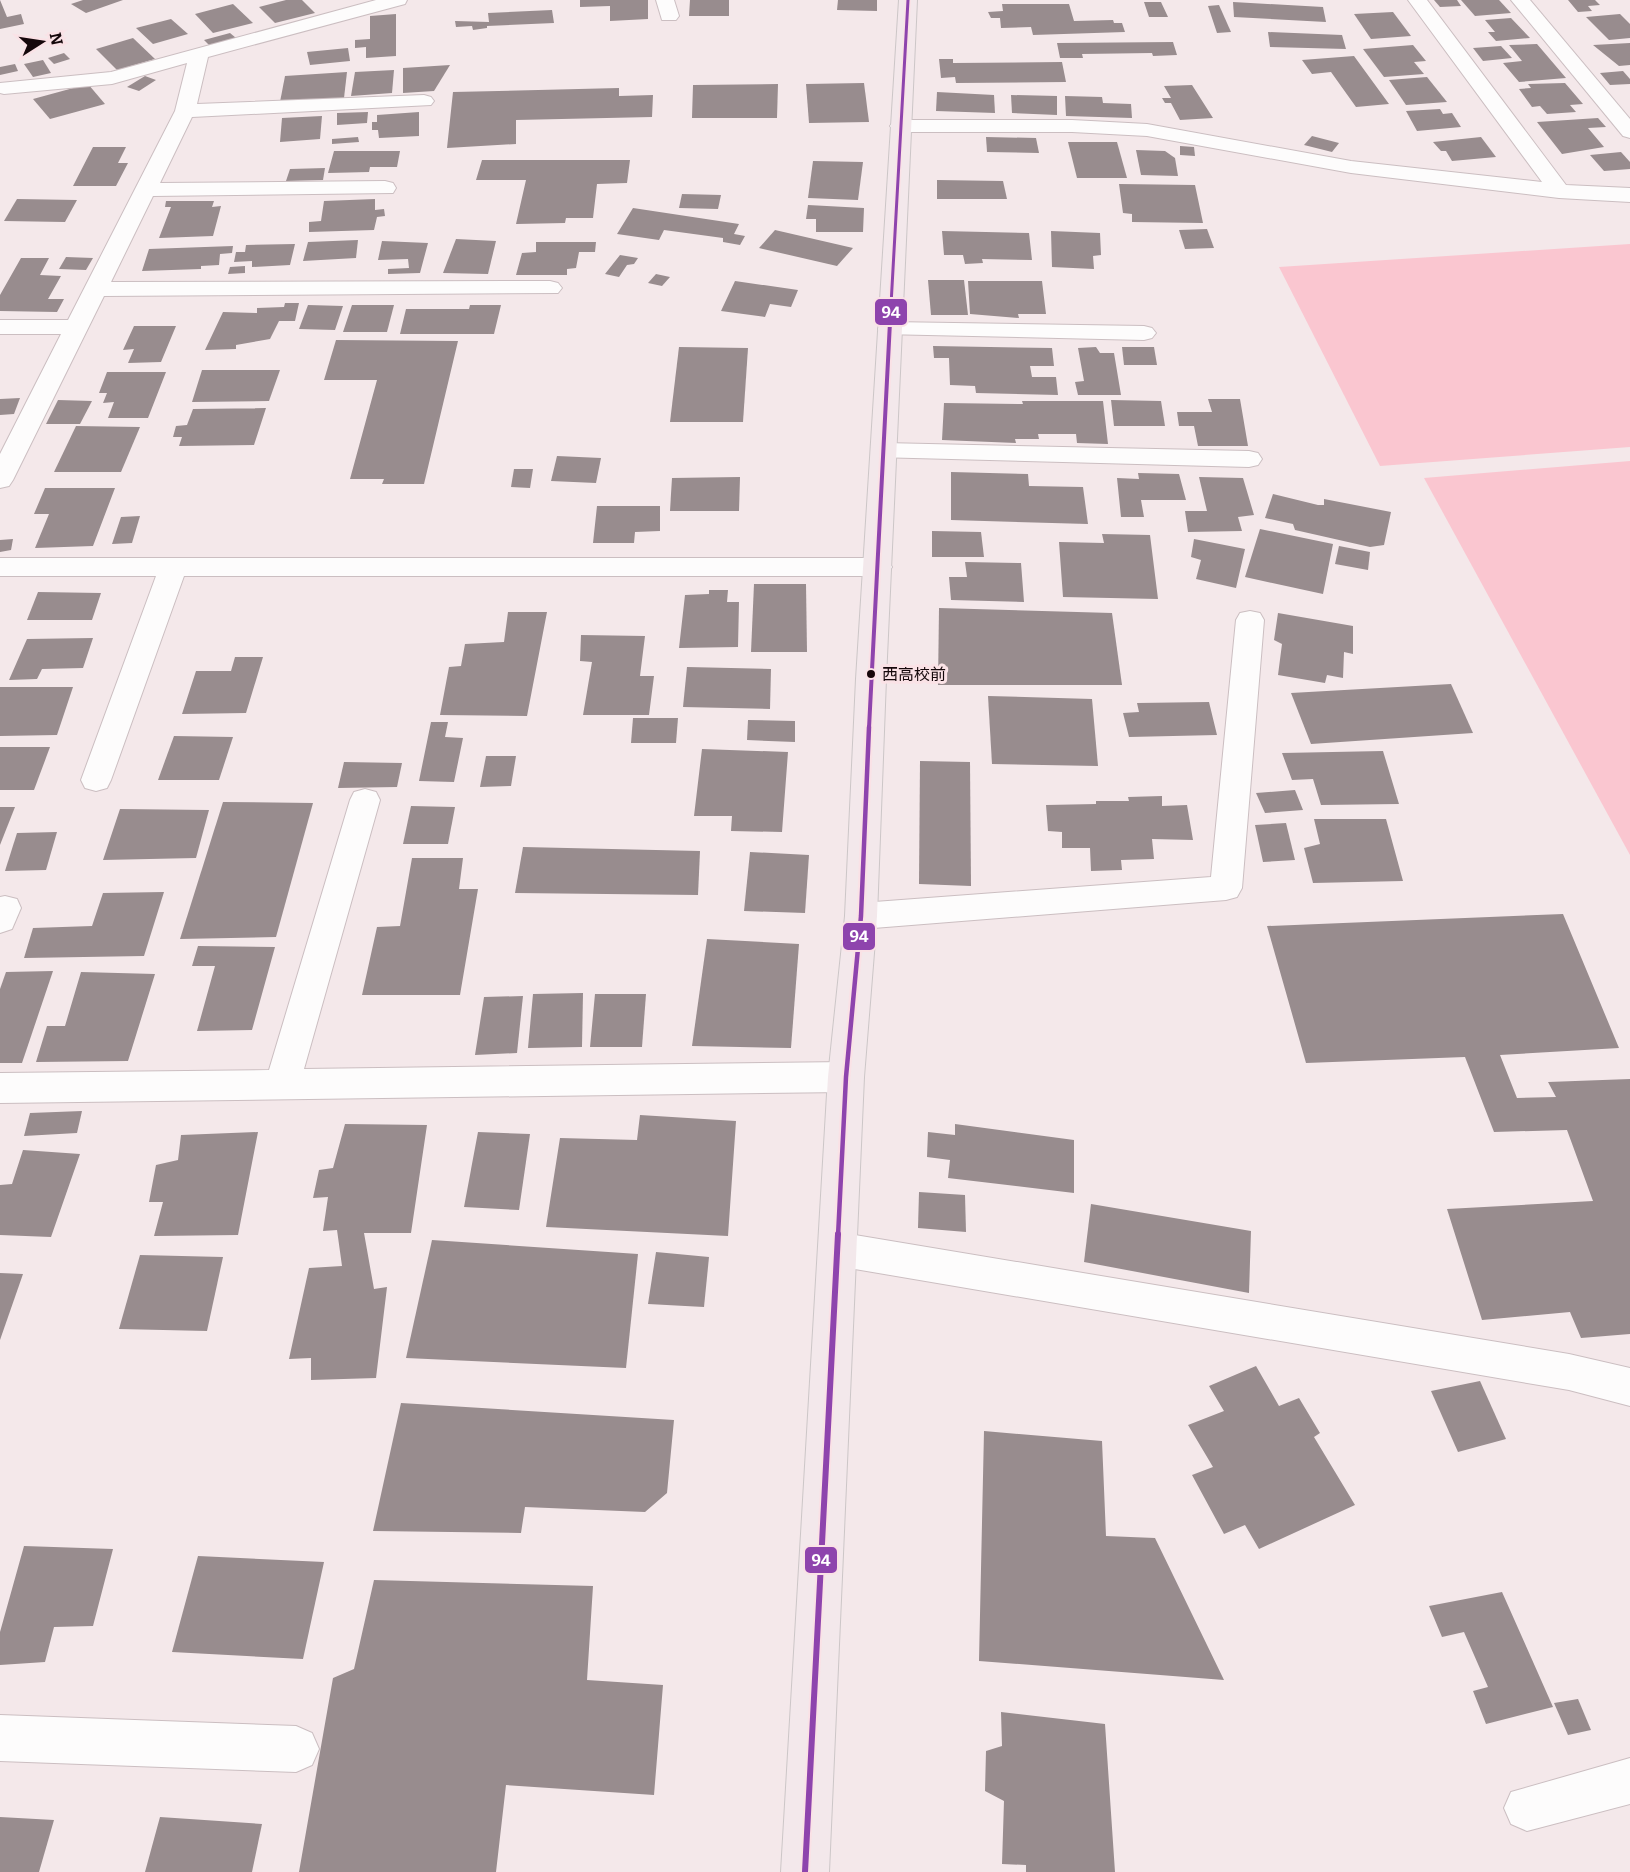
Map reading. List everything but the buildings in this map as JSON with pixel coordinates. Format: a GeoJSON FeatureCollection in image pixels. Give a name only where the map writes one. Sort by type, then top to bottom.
{"type":"FeatureCollection","features":[{"type":"Feature","properties":{"kind":"main road"},"geometry":{"type":"LineString","coordinates":[[805,1872],[846,1077],[861,916],[908,0]]}},
{"type":"Feature","properties":{"kind":"street"},"geometry":{"type":"LineString","coordinates":[[4,88],[112,78],[398,0]]}},
{"type":"Feature","properties":{"kind":"street"},"geometry":{"type":"LineString","coordinates":[[1417,0],[1559,191]]}},
{"type":"Feature","properties":{"kind":"street"},"geometry":{"type":"LineString","coordinates":[[1520,0],[1630,132]]}},
{"type":"Feature","properties":{"kind":"street"},"geometry":{"type":"LineString","coordinates":[[0,480],[185,111],[199,53]]}},
{"type":"Feature","properties":{"kind":"street"},"geometry":{"type":"LineString","coordinates":[[185,111],[424,101]]}},
{"type":"Feature","properties":{"kind":"street"},"geometry":{"type":"LineString","coordinates":[[900,126],[1072,126],[1147,130],[1351,167],[1559,191],[1630,195]]}},
{"type":"Feature","properties":{"kind":"street"},"geometry":{"type":"LineString","coordinates":[[145,190],[385,188]]}},
{"type":"Feature","properties":{"kind":"street"},"geometry":{"type":"LineString","coordinates":[[95,289],[550,288]]}},
{"type":"Feature","properties":{"kind":"street"},"geometry":{"type":"LineString","coordinates":[[0,327],[77,327]]}},
{"type":"Feature","properties":{"kind":"street"},"geometry":{"type":"LineString","coordinates":[[890,329],[1144,333]]}},
{"type":"Feature","properties":{"kind":"street"},"geometry":{"type":"LineString","coordinates":[[884,451],[1249,459]]}},
{"type":"Feature","properties":{"kind":"street"},"geometry":{"type":"LineString","coordinates":[[0,567],[878,567]]}},
{"type":"Feature","properties":{"kind":"street"},"geometry":{"type":"LineString","coordinates":[[96,780],[173,567]]}},
{"type":"Feature","properties":{"kind":"street"},"geometry":{"type":"LineString","coordinates":[[861,916],[1226,888],[1250,620]]}},
{"type":"Feature","properties":{"kind":"street"},"geometry":{"type":"LineString","coordinates":[[282,1084],[365,800]]}},
{"type":"Feature","properties":{"kind":"street"},"geometry":{"type":"LineString","coordinates":[[0,1088],[846,1077]]}},
{"type":"Feature","properties":{"kind":"street"},"geometry":{"type":"LineString","coordinates":[[837,1249],[1569,1372],[1630,1387]]}},
{"type":"Feature","properties":{"kind":"street"},"geometry":{"type":"LineString","coordinates":[[0,1738],[296,1749]]}},
{"type":"Feature","properties":{"kind":"street"},"geometry":{"type":"LineString","coordinates":[[1527,1808],[1630,1781]]}},
{"type":"Feature","properties":{"kind":"shaded area"},"geometry":{"type":"Polygon","coordinates":[[[1630,244],[1630,447],[1380,466],[1279,267],[1630,244]]]}},
{"type":"Feature","properties":{"kind":"shaded area"},"geometry":{"type":"Polygon","coordinates":[[[1630,461],[1630,855],[1424,478],[1630,461]]]}},
{"type":"Feature","properties":{"kind":"transit line","name":"94"},"geometry":{"type":"LineString","coordinates":[[805,1872],[846,1077],[861,916],[871,679],[908,0]]}},
{"type":"Feature","properties":{"kind":"place","name":"西高校前"},"geometry":{"type":"Point","coordinates":[871,674]}}]}
